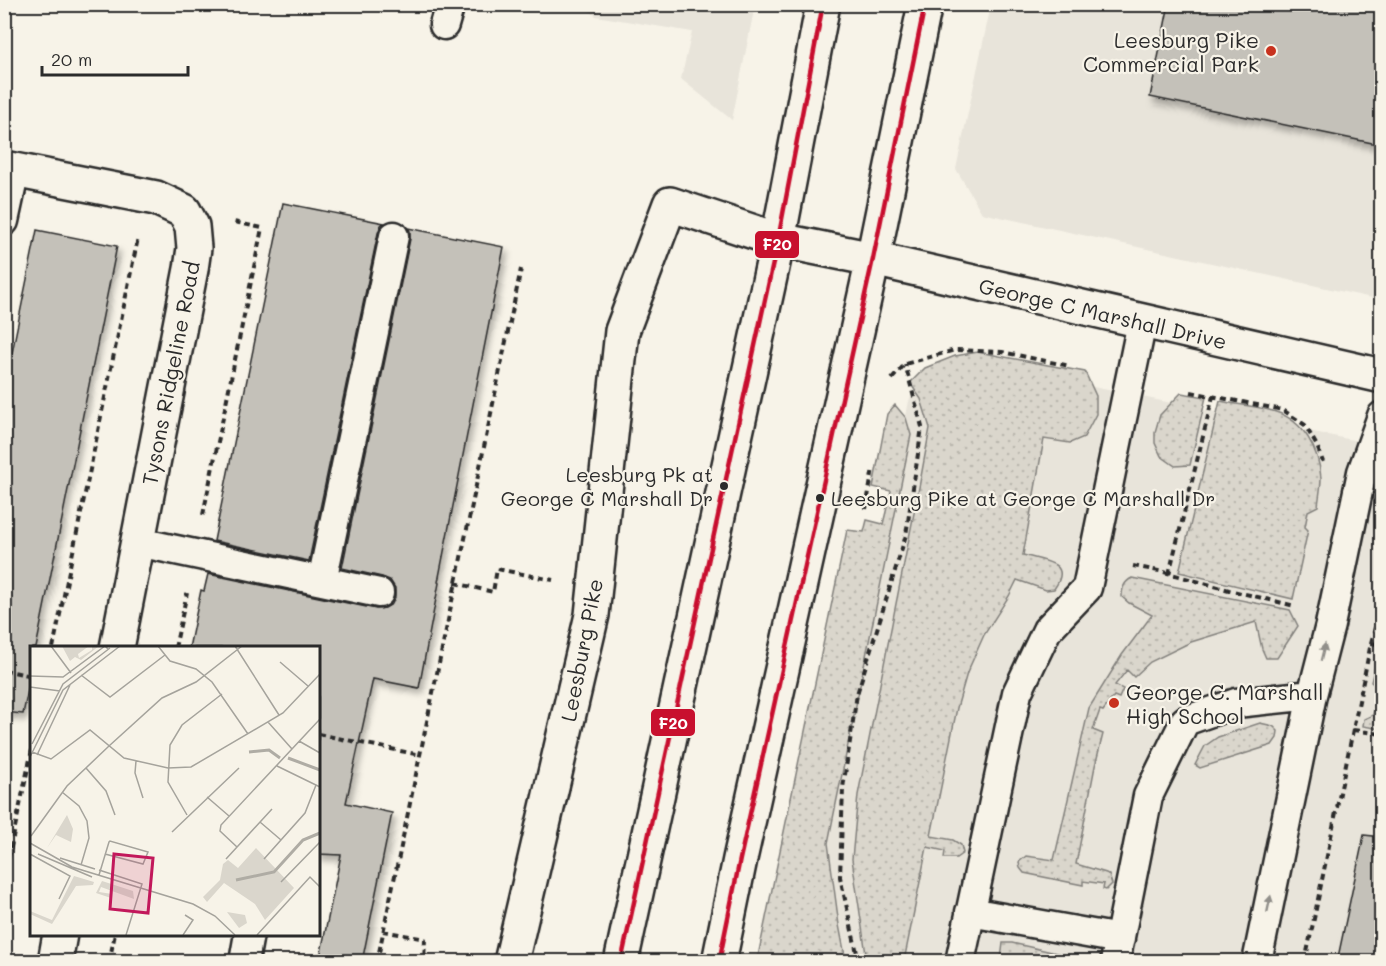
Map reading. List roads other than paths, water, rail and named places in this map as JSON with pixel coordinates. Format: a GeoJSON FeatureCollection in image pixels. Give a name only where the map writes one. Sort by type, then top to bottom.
{"type":"FeatureCollection","features":[{"type":"Feature","properties":{"kind":"street"},"geometry":{"type":"LineString","coordinates":[[621,962],[777,240],[824,4]]}},
{"type":"Feature","properties":{"kind":"street"},"geometry":{"type":"LineString","coordinates":[[719,962],[742,847],[873,259],[926,4]]}},
{"type":"Feature","properties":{"kind":"street","name":"Tysons Ridgeline Road"},"geometry":{"type":"LineString","coordinates":[[10,169],[156,198],[184,211],[192,226],[194,248],[191,269],[117,646]]}},
{"type":"Feature","properties":{"kind":"street","name":"Leesburg Pike"},"geometry":{"type":"LineString","coordinates":[[511,962],[592,615],[622,331],[670,204],[777,240],[824,250]]}},
{"type":"Feature","properties":{"kind":"street","name":"George C Marshall Drive"},"geometry":{"type":"LineString","coordinates":[[824,250],[873,259],[1382,376]]}},
{"type":"Feature","properties":{"kind":"street"},"geometry":{"type":"LineString","coordinates":[[55,962],[60,936]]}},
{"type":"Feature","properties":{"kind":"lane"},"geometry":{"type":"LineString","coordinates":[[4,221],[10,169]]}},
{"type":"Feature","properties":{"kind":"lane"},"geometry":{"type":"LineString","coordinates":[[322,581],[394,236]]}},
{"type":"Feature","properties":{"kind":"lane"},"geometry":{"type":"LineString","coordinates":[[960,962],[1017,693],[1047,630],[1087,588],[1142,322]]}},
{"type":"Feature","properties":{"kind":"lane"},"geometry":{"type":"LineString","coordinates":[[1257,962],[1312,695],[1372,474],[1382,416]]}},
{"type":"Feature","properties":{"kind":"lane"},"geometry":{"type":"LineString","coordinates":[[138,542],[379,593]]}},
{"type":"Feature","properties":{"kind":"lane"},"geometry":{"type":"LineString","coordinates":[[970,912],[1118,950],[1148,796],[1185,721],[1236,703],[1312,695]]}},
{"type":"Feature","properties":{"kind":"lane"},"geometry":{"type":"LineString","coordinates":[[244,962],[249,936]]}},
{"type":"Feature","properties":{"kind":"place","name":"Leesburg Pike Commercial Park"},"geometry":{"type":"Point","coordinates":[1271,51]}},
{"type":"Feature","properties":{"kind":"place","name":"Leesburg Pk at George C Marshall Dr"},"geometry":{"type":"Point","coordinates":[724,486]}},
{"type":"Feature","properties":{"kind":"place","name":"Leesburg Pike at George C Marshall Dr"},"geometry":{"type":"Point","coordinates":[820,498]}},
{"type":"Feature","properties":{"kind":"place","name":"George C. Marshall High School"},"geometry":{"type":"Point","coordinates":[1114,703]}}]}
